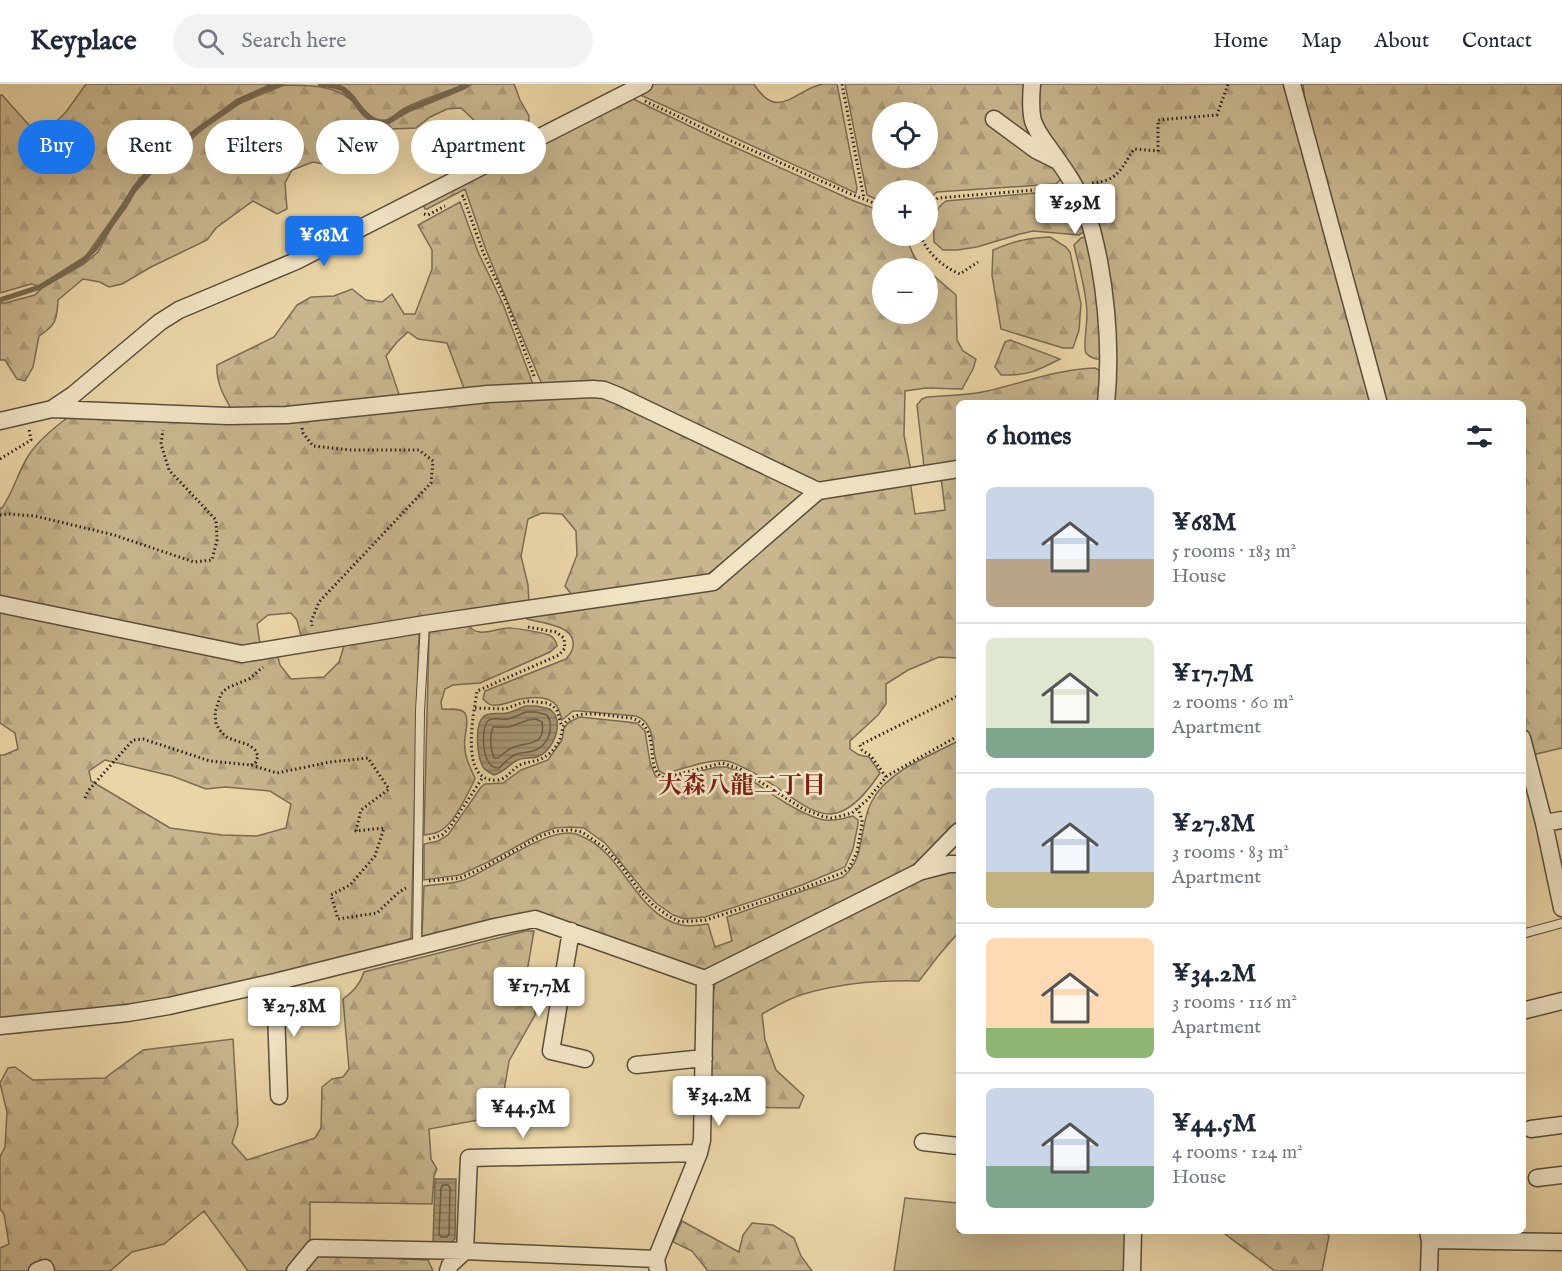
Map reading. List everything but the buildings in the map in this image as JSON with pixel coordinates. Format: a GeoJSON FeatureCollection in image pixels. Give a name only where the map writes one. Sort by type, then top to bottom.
{"type":"FeatureCollection","features":[{"type":"Feature","properties":{"kind":"street"},"geometry":{"type":"LineString","coordinates":[[52,409],[73,395],[160,322],[179,310],[296,261],[644,84]]}},
{"type":"Feature","properties":{"kind":"street"},"geometry":{"type":"LineString","coordinates":[[1032,84],[1031,108],[1037,131],[1075,185],[1085,206],[1095,240],[1109,331],[1106,400]]}},
{"type":"Feature","properties":{"kind":"street"},"geometry":{"type":"LineString","coordinates":[[1292,84],[1378,400]]}},
{"type":"Feature","properties":{"kind":"street"},"geometry":{"type":"LineString","coordinates":[[994,119],[1036,150],[1059,162]]}},
{"type":"Feature","properties":{"kind":"street"},"geometry":{"type":"LineString","coordinates":[[0,421],[52,409],[228,416],[300,414],[488,394],[593,389],[604,390],[619,396],[818,491]]}},
{"type":"Feature","properties":{"kind":"street"},"geometry":{"type":"LineString","coordinates":[[0,604],[242,654],[264,651],[425,624],[713,582],[818,491],[956,469]]}},
{"type":"Feature","properties":{"kind":"street"},"geometry":{"type":"LineString","coordinates":[[1526,753],[1562,908]]}},
{"type":"Feature","properties":{"kind":"street"},"geometry":{"type":"LineString","coordinates":[[1544,823],[1562,820]]}},
{"type":"Feature","properties":{"kind":"street"},"geometry":{"type":"LineString","coordinates":[[920,872],[956,834]]}},
{"type":"Feature","properties":{"kind":"street"},"geometry":{"type":"LineString","coordinates":[[0,1026],[128,1013],[169,1006],[535,919],[705,979],[920,872],[956,864]]}},
{"type":"Feature","properties":{"kind":"street"},"geometry":{"type":"LineString","coordinates":[[571,931],[551,1051],[585,1059]]}},
{"type":"Feature","properties":{"kind":"street"},"geometry":{"type":"LineString","coordinates":[[295,1271],[314,1248],[465,1251],[657,1265],[702,1140],[705,979]]}},
{"type":"Feature","properties":{"kind":"street"},"geometry":{"type":"LineString","coordinates":[[275,982],[279,1096]]}},
{"type":"Feature","properties":{"kind":"street"},"geometry":{"type":"LineString","coordinates":[[1526,1010],[1562,1001]]}},
{"type":"Feature","properties":{"kind":"street"},"geometry":{"type":"LineString","coordinates":[[636,1065],[704,1058]]}},
{"type":"Feature","properties":{"kind":"street"},"geometry":{"type":"LineString","coordinates":[[1531,1129],[1562,1125]]}},
{"type":"Feature","properties":{"kind":"street"},"geometry":{"type":"LineString","coordinates":[[923,1142],[956,1146]]}},
{"type":"Feature","properties":{"kind":"street"},"geometry":{"type":"LineString","coordinates":[[448,1271],[450,1265],[465,1251],[469,1158],[699,1153]]}},
{"type":"Feature","properties":{"kind":"street"},"geometry":{"type":"LineString","coordinates":[[1537,1178],[1562,1175]]}},
{"type":"Feature","properties":{"kind":"street"},"geometry":{"type":"LineString","coordinates":[[1132,1271],[1133,1234]]}},
{"type":"Feature","properties":{"kind":"street"},"geometry":{"type":"LineString","coordinates":[[1429,1271],[1429,1236],[1562,1242]]}},
{"type":"Feature","properties":{"kind":"street"},"geometry":{"type":"LineString","coordinates":[[37,1271],[45,1268],[46,1271]]}},
{"type":"Feature","properties":{"kind":"lane"},"geometry":{"type":"LineString","coordinates":[[417,948],[420,711],[425,624]]}},
{"type":"Feature","properties":{"kind":"lane"},"geometry":{"type":"LineString","coordinates":[[1526,933],[1562,923]]}},
{"type":"Feature","properties":{"kind":"path"},"geometry":{"type":"LineString","coordinates":[[842,84],[864,199]]}},
{"type":"Feature","properties":{"kind":"path"},"geometry":{"type":"LineString","coordinates":[[938,198],[1106,182],[1116,176],[1134,149],[1158,151],[1158,120],[1217,115],[1228,84]]}},
{"type":"Feature","properties":{"kind":"path"},"geometry":{"type":"LineString","coordinates":[[628,92],[731,141],[872,202]]}},
{"type":"Feature","properties":{"kind":"path"},"geometry":{"type":"LineString","coordinates":[[454,201],[463,196],[483,252],[507,304],[540,391]]}},
{"type":"Feature","properties":{"kind":"path"},"geometry":{"type":"LineString","coordinates":[[415,201],[423,214],[428,215],[445,206]]}},
{"type":"Feature","properties":{"kind":"path"},"geometry":{"type":"LineString","coordinates":[[927,246],[930,252],[951,270],[960,273],[978,262]]}},
{"type":"Feature","properties":{"kind":"path"},"geometry":{"type":"LineString","coordinates":[[0,515],[35,516],[114,535],[194,562],[212,560],[217,540],[216,520],[170,470],[161,444],[165,413]]}},
{"type":"Feature","properties":{"kind":"path"},"geometry":{"type":"LineString","coordinates":[[300,414],[303,433],[313,446],[349,450],[419,450],[433,461],[431,483],[319,602],[311,622],[315,642]]}},
{"type":"Feature","properties":{"kind":"path"},"geometry":{"type":"LineString","coordinates":[[0,459],[31,440],[27,415]]}},
{"type":"Feature","properties":{"kind":"path"},"geometry":{"type":"LineString","coordinates":[[474,708],[505,709],[527,701],[548,703],[557,711],[561,727],[557,744],[546,757],[536,762],[520,765],[498,780],[489,780],[480,776],[474,763],[471,736],[474,708],[477,691],[559,655],[565,648],[564,638],[556,632],[526,626]]}},
{"type":"Feature","properties":{"kind":"path"},"geometry":{"type":"LineString","coordinates":[[251,765],[256,762],[258,756],[255,750],[249,745],[228,738],[221,732],[216,724],[215,712],[221,694],[227,688],[249,679],[262,669],[265,663],[264,651]]}},
{"type":"Feature","properties":{"kind":"path"},"geometry":{"type":"LineString","coordinates":[[886,777],[860,745],[956,697]]}},
{"type":"Feature","properties":{"kind":"path"},"geometry":{"type":"LineString","coordinates":[[561,727],[567,720],[580,713],[638,720],[650,733],[653,762],[661,777],[722,763],[740,769],[803,809],[822,816],[841,816],[852,813],[867,800],[886,777],[956,737]]}},
{"type":"Feature","properties":{"kind":"path"},"geometry":{"type":"LineString","coordinates":[[85,798],[88,791],[133,740],[143,739],[210,761],[251,765],[277,773],[330,762],[368,758],[388,789],[361,810],[356,831],[384,828],[375,856],[350,885],[331,895],[338,919],[377,913],[399,892],[418,883],[460,878],[541,836],[555,831],[572,830],[582,832],[605,848],[653,905],[670,917],[680,922],[706,920],[804,888],[849,868],[857,852],[862,824],[858,808]]}},
{"type":"Feature","properties":{"kind":"path"},"geometry":{"type":"LineString","coordinates":[[418,840],[442,835],[450,827],[483,777]]}},
{"type":"Feature","properties":{"kind":"green space"},"geometry":{"type":"Polygon","coordinates":[[[86,84],[271,84],[236,100],[210,120],[205,120],[205,123],[193,133],[193,120],[107,120],[107,174],[144,174],[86,256],[39,286],[31,284],[0,293],[0,95],[24,120],[18,120],[18,174],[95,174],[95,120],[58,120],[86,84]]]}},
{"type":"Feature","properties":{"kind":"green space"},"geometry":{"type":"Polygon","coordinates":[[[337,84],[464,84],[410,105],[387,120],[376,119],[369,114],[343,87],[337,84]]]}},
{"type":"Feature","properties":{"kind":"green space"},"geometry":{"type":"Polygon","coordinates":[[[472,84],[514,84],[529,120],[474,120],[461,108],[447,109],[426,120],[411,120],[411,128],[399,129],[399,120],[395,120],[408,112],[472,84]]]}},
{"type":"Feature","properties":{"kind":"green space"},"geometry":{"type":"Polygon","coordinates":[[[654,84],[754,84],[771,101],[779,102],[813,87],[837,84],[857,188],[856,193],[636,93],[654,84]]]}},
{"type":"Feature","properties":{"kind":"green space"},"geometry":{"type":"Polygon","coordinates":[[[845,84],[1026,84],[1063,177],[1056,184],[938,192],[938,180],[872,180],[872,197],[867,195],[845,84]]]}},
{"type":"Feature","properties":{"kind":"green space"},"geometry":{"type":"Polygon","coordinates":[[[1038,84],[1287,84],[1373,400],[1111,400],[1100,240],[1037,116],[1038,84]]]}},
{"type":"Feature","properties":{"kind":"green space"},"geometry":{"type":"Polygon","coordinates":[[[1303,84],[1562,84],[1562,748],[1532,755],[1526,732],[1526,400],[1384,400],[1306,108],[1303,84]]]}},
{"type":"Feature","properties":{"kind":"green space"},"geometry":{"type":"Polygon","coordinates":[[[284,85],[328,88],[351,100],[369,120],[316,120],[316,163],[304,165],[304,120],[216,120],[241,103],[284,85]]]}},
{"type":"Feature","properties":{"kind":"green space"},"geometry":{"type":"Polygon","coordinates":[[[629,97],[721,141],[872,208],[872,246],[910,246],[916,258],[872,258],[872,324],[938,324],[938,279],[956,295],[957,340],[963,351],[976,359],[962,389],[926,388],[905,391],[904,435],[911,471],[818,485],[621,392],[543,387],[486,250],[465,189],[427,209],[422,201],[476,174],[546,174],[546,139],[629,97]]]}},
{"type":"Feature","properties":{"kind":"green space"},"geometry":{"type":"Polygon","coordinates":[[[205,128],[205,174],[290,174],[285,183],[287,209],[277,214],[253,201],[216,228],[207,240],[122,284],[109,287],[100,282],[83,279],[58,300],[54,321],[49,329],[39,336],[33,367],[25,381],[17,379],[5,360],[0,360],[0,303],[35,295],[42,288],[84,264],[98,252],[135,192],[151,174],[193,174],[193,138],[205,128]]]}},
{"type":"Feature","properties":{"kind":"green space"},"geometry":{"type":"Polygon","coordinates":[[[1067,190],[1074,194],[1087,230],[1079,235],[1033,231],[977,247],[943,250],[938,246],[938,209],[946,201],[1067,190]]]}},
{"type":"Feature","properties":{"kind":"green space"},"geometry":{"type":"Polygon","coordinates":[[[460,202],[478,252],[503,304],[534,387],[465,391],[447,343],[418,339],[408,332],[386,356],[400,397],[286,409],[232,410],[221,388],[217,365],[274,337],[297,305],[311,297],[334,296],[352,289],[366,300],[382,302],[392,294],[404,314],[415,314],[432,269],[432,250],[418,225],[460,202]]]}},
{"type":"Feature","properties":{"kind":"green space"},"geometry":{"type":"Polygon","coordinates":[[[1050,237],[1070,252],[1081,304],[1079,330],[1073,348],[1063,348],[1001,329],[992,275],[993,250],[1021,240],[1050,237]]]}},
{"type":"Feature","properties":{"kind":"green space"},"geometry":{"type":"Polygon","coordinates":[[[1086,237],[1099,292],[1103,359],[1096,359],[1085,351],[1087,306],[1074,245],[1081,238],[1086,237]]]}},
{"type":"Feature","properties":{"kind":"green space"},"geometry":{"type":"Polygon","coordinates":[[[1010,340],[1060,359],[1032,372],[1001,375],[995,367],[1005,342],[1010,340]]]}},
{"type":"Feature","properties":{"kind":"green space"},"geometry":{"type":"Polygon","coordinates":[[[1095,368],[1103,372],[1100,400],[956,400],[956,462],[924,467],[917,405],[922,399],[980,393],[1081,369],[1095,368]]]}},
{"type":"Feature","properties":{"kind":"green space"},"geometry":{"type":"Polygon","coordinates":[[[608,396],[802,490],[801,499],[706,576],[572,595],[565,586],[577,555],[576,531],[562,514],[542,513],[528,519],[521,556],[528,585],[529,603],[301,636],[297,620],[291,613],[268,615],[257,624],[260,644],[242,646],[0,599],[0,508],[6,502],[31,452],[71,415],[282,419],[543,397],[608,396]]]}},
{"type":"Feature","properties":{"kind":"green space"},"geometry":{"type":"Polygon","coordinates":[[[956,474],[956,658],[939,657],[908,670],[886,684],[886,704],[878,715],[850,741],[850,749],[859,755],[869,757],[880,773],[862,796],[847,809],[833,814],[804,806],[752,772],[727,761],[704,763],[664,774],[659,771],[655,759],[649,728],[642,719],[636,716],[573,711],[562,720],[554,702],[545,698],[524,698],[494,705],[483,699],[485,691],[566,659],[571,653],[573,641],[567,631],[554,625],[527,619],[528,615],[716,586],[821,498],[910,481],[915,514],[945,510],[941,477],[956,474]]]}},
{"type":"Feature","properties":{"kind":"green space"},"geometry":{"type":"Polygon","coordinates":[[[0,611],[277,654],[280,665],[291,679],[324,677],[339,662],[345,643],[415,632],[419,635],[411,938],[407,942],[258,979],[167,998],[126,1005],[0,1019],[0,755],[18,749],[15,733],[0,723],[0,611]],[[105,760],[89,771],[91,781],[170,828],[222,835],[257,836],[286,828],[291,804],[270,791],[225,787],[206,789],[172,776],[105,760]]]}},
{"type":"Feature","properties":{"kind":"green space"},"geometry":{"type":"Polygon","coordinates":[[[468,624],[471,629],[480,632],[510,628],[546,634],[553,638],[557,646],[550,652],[480,683],[453,685],[445,689],[441,702],[442,709],[460,710],[465,713],[467,725],[465,753],[475,778],[454,817],[444,829],[424,835],[429,637],[431,629],[468,624]]]}},
{"type":"Feature","properties":{"kind":"green space"},"geometry":{"type":"Polygon","coordinates":[[[580,717],[637,723],[645,731],[650,762],[659,779],[665,780],[717,767],[726,767],[738,771],[810,816],[828,820],[853,816],[858,820],[858,824],[853,849],[845,867],[802,885],[705,917],[685,919],[673,915],[656,903],[606,844],[584,828],[570,827],[555,828],[541,833],[460,875],[424,880],[424,844],[438,841],[448,835],[485,784],[503,783],[521,770],[548,760],[562,740],[564,728],[569,722],[580,717]]]}},
{"type":"Feature","properties":{"kind":"green space"},"geometry":{"type":"Polygon","coordinates":[[[956,742],[956,822],[917,862],[888,882],[705,971],[540,913],[426,938],[422,935],[424,886],[464,880],[536,842],[564,833],[579,835],[602,849],[642,899],[666,919],[684,926],[708,924],[715,947],[732,941],[727,917],[843,877],[856,860],[872,801],[888,781],[910,765],[956,742]]]}},
{"type":"Feature","properties":{"kind":"green space"},"geometry":{"type":"Polygon","coordinates":[[[956,870],[956,935],[919,981],[890,981],[832,987],[798,996],[762,1014],[765,1040],[776,1070],[804,1096],[799,1108],[710,1107],[715,983],[926,875],[956,870]]]}},
{"type":"Feature","properties":{"kind":"green space"},"geometry":{"type":"Polygon","coordinates":[[[526,931],[534,931],[524,989],[536,996],[535,1015],[509,1061],[500,1116],[429,1129],[431,1159],[437,1169],[434,1176],[432,1204],[310,1202],[310,1240],[285,1271],[248,1271],[204,1211],[164,1244],[132,1252],[110,1271],[0,1271],[0,1248],[9,1244],[4,1214],[0,1209],[0,1157],[5,1147],[7,1112],[0,1083],[8,1068],[15,1067],[33,1080],[105,1078],[143,1050],[233,1039],[238,1124],[232,1143],[247,1160],[315,1138],[321,1128],[322,1087],[332,1079],[343,1077],[349,1069],[343,999],[356,987],[364,972],[526,931]]]}},
{"type":"Feature","properties":{"kind":"green space"},"geometry":{"type":"Polygon","coordinates":[[[905,1198],[956,1203],[956,1234],[1127,1234],[1126,1271],[894,1271],[905,1198]]]}},
{"type":"Feature","properties":{"kind":"green space"},"geometry":{"type":"Polygon","coordinates":[[[682,1221],[739,1252],[743,1235],[752,1223],[773,1225],[794,1238],[801,1256],[812,1271],[708,1271],[692,1251],[673,1242],[682,1221]]]}},
{"type":"Feature","properties":{"kind":"green space"},"geometry":{"type":"Polygon","coordinates":[[[1225,1234],[1328,1234],[1322,1271],[1275,1271],[1225,1234]]]}},
{"type":"Feature","properties":{"kind":"green space"},"geometry":{"type":"Polygon","coordinates":[[[315,1255],[428,1260],[433,1271],[303,1271],[315,1255]]]}},
{"type":"Feature","properties":{"kind":"water"},"geometry":{"type":"Polygon","coordinates":[[[526,706],[550,709],[557,723],[554,740],[547,751],[542,754],[535,758],[518,760],[494,775],[483,767],[479,756],[478,733],[481,720],[484,716],[493,713],[507,713],[526,706]]]}},
{"type":"Feature","properties":{"kind":"water"},"geometry":{"type":"Polygon","coordinates":[[[435,1179],[456,1179],[455,1239],[450,1243],[433,1242],[435,1179]]]}},
{"type":"Feature","properties":{"kind":"waterway"},"geometry":{"type":"LineString","coordinates":[[0,300],[40,287],[83,261],[95,249],[134,190],[156,163],[239,101],[281,84]]}},
{"type":"Feature","properties":{"kind":"waterway"},"geometry":{"type":"LineString","coordinates":[[320,84],[342,89],[371,119],[379,122],[387,122],[406,110],[467,84]]}},
{"type":"Feature","properties":{"kind":"district","name":"大森八龍二丁目"},"geometry":{"type":"Point","coordinates":[742,785]}}]}
